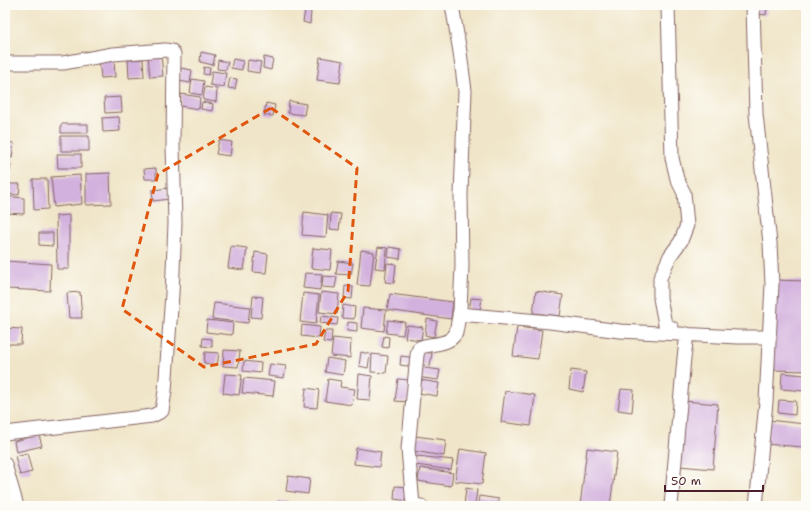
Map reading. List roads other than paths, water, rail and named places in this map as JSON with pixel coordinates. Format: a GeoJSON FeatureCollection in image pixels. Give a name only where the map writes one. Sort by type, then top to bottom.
{"type":"FeatureCollection","features":[{"type":"Feature","properties":{"kind":"street"},"geometry":{"type":"LineString","coordinates":[[421,506],[413,505],[408,449],[417,355],[419,348],[425,345],[438,344],[448,340],[456,334],[459,314],[462,266],[461,194],[465,91],[452,5]]}},
{"type":"Feature","properties":{"kind":"street"},"geometry":{"type":"LineString","coordinates":[[668,5],[672,158],[677,179],[684,194],[687,226],[681,240],[670,256],[660,278],[662,313],[665,324],[672,328],[673,333]]}},
{"type":"Feature","properties":{"kind":"street"},"geometry":{"type":"LineString","coordinates":[[753,5],[756,114],[771,257],[772,284],[766,402],[756,506]]}},
{"type":"Feature","properties":{"kind":"street"},"geometry":{"type":"LineString","coordinates":[[5,62],[62,63],[113,54],[165,50],[172,51],[174,54],[175,223],[171,309],[162,411],[152,416],[5,433]]}},
{"type":"Feature","properties":{"kind":"street"},"geometry":{"type":"LineString","coordinates":[[459,314],[620,330],[770,337]]}},
{"type":"Feature","properties":{"kind":"street"},"geometry":{"type":"LineString","coordinates":[[671,506],[687,334]]}},
{"type":"Feature","properties":{"kind":"street"},"geometry":{"type":"LineString","coordinates":[[5,464],[17,506]]}}]}
